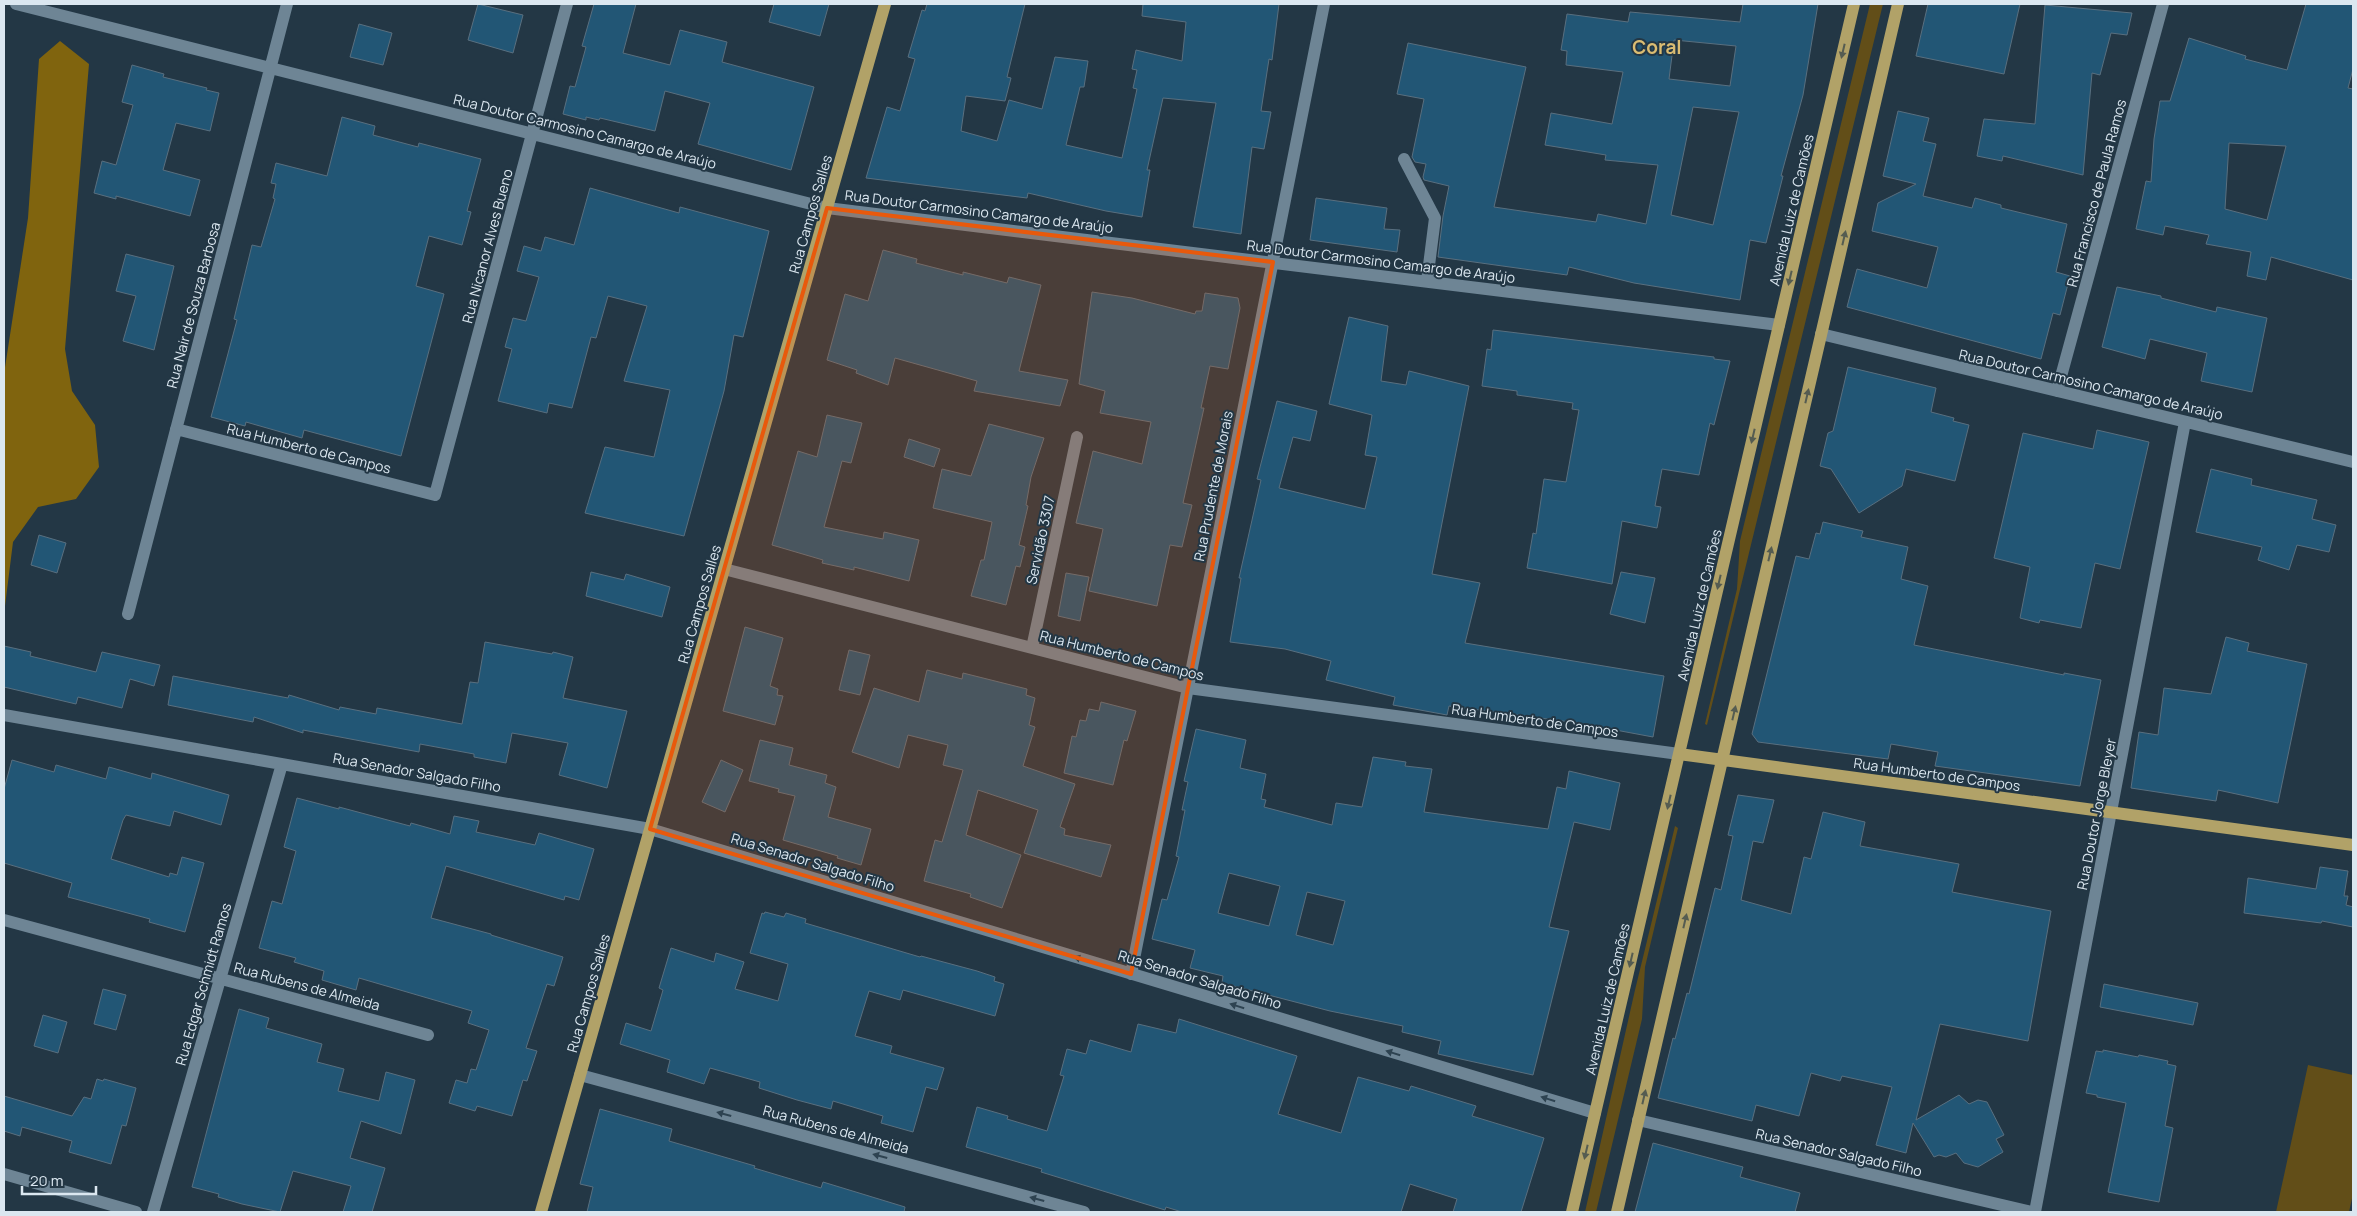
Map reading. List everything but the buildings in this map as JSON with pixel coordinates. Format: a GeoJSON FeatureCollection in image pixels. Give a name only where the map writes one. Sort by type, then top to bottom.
{"type":"FeatureCollection","features":[{"type":"Feature","properties":{"kind":"main road","name":"Rua Campos Salles"},"geometry":{"type":"LineString","coordinates":[[541,1212],[885,4]]}},
{"type":"Feature","properties":{"kind":"main road","name":"Avenida Luiz de Camões"},"geometry":{"type":"LineString","coordinates":[[1572,1212],[1854,4]]}},
{"type":"Feature","properties":{"kind":"main road"},"geometry":{"type":"LineString","coordinates":[[1617,1212],[1898,4]]}},
{"type":"Feature","properties":{"kind":"main road","name":"Rua Humberto de Campos"},"geometry":{"type":"LineString","coordinates":[[1679,754],[2353,845]]}},
{"type":"Feature","properties":{"kind":"street","name":"Rua Doutor Carmosino Camargo de Araújo"},"geometry":{"type":"LineString","coordinates":[[16,4],[827,208],[1779,325]]}},
{"type":"Feature","properties":{"kind":"street","name":"Rua Nair de Souza Barbosa"},"geometry":{"type":"LineString","coordinates":[[128,614],[287,4]]}},
{"type":"Feature","properties":{"kind":"street","name":"Rua Nicanor Alves Bueno"},"geometry":{"type":"LineString","coordinates":[[435,496],[567,4]]}},
{"type":"Feature","properties":{"kind":"street","name":"Rua Prudente de Morais"},"geometry":{"type":"LineString","coordinates":[[1131,974],[1324,4]]}},
{"type":"Feature","properties":{"kind":"street","name":"Rua Francisco de Paula Ramos"},"geometry":{"type":"LineString","coordinates":[[2057,391],[2163,4]]}},
{"type":"Feature","properties":{"kind":"street"},"geometry":{"type":"LineString","coordinates":[[1404,159],[1435,218],[1427,281]]}},
{"type":"Feature","properties":{"kind":"street","name":"Rua Doutor Carmosino Camargo de Araújo"},"geometry":{"type":"LineString","coordinates":[[1821,334],[2353,462]]}},
{"type":"Feature","properties":{"kind":"street","name":"Rua Doutor Jorge Bleyer"},"geometry":{"type":"LineString","coordinates":[[2034,1212],[2186,422]]}},
{"type":"Feature","properties":{"kind":"street","name":"Rua Humberto de Campos"},"geometry":{"type":"LineString","coordinates":[[176,429],[435,496]]}},
{"type":"Feature","properties":{"kind":"street","name":"Servidão 3307"},"geometry":{"type":"LineString","coordinates":[[1032,648],[1077,437]]}},
{"type":"Feature","properties":{"kind":"street","name":"Rua Humberto de Campos"},"geometry":{"type":"LineString","coordinates":[[724,569],[1188,688],[1679,754]]}},
{"type":"Feature","properties":{"kind":"street","name":"Rua Senador Salgado Filho"},"geometry":{"type":"LineString","coordinates":[[4,715],[650,829],[1595,1114]]}},
{"type":"Feature","properties":{"kind":"street","name":"Rua Edgar Schmidt Ramos"},"geometry":{"type":"LineString","coordinates":[[153,1212],[282,764]]}},
{"type":"Feature","properties":{"kind":"street","name":"Rua Rubens de Almeida"},"geometry":{"type":"LineString","coordinates":[[4,920],[428,1035]]}},
{"type":"Feature","properties":{"kind":"street","name":"Rua Rubens de Almeida"},"geometry":{"type":"LineString","coordinates":[[580,1075],[1057,1208],[1084,1212]]}},
{"type":"Feature","properties":{"kind":"street","name":"Rua Senador Salgado Filho"},"geometry":{"type":"LineString","coordinates":[[1638,1120],[2034,1212]]}},
{"type":"Feature","properties":{"kind":"street"},"geometry":{"type":"LineString","coordinates":[[4,1174],[136,1212]]}},
{"type":"Feature","properties":{"kind":"highlighted area"},"geometry":{"type":"Polygon","coordinates":[[[827,208],[1273,262],[1131,974],[650,829],[827,208]]]}},
{"type":"Feature","properties":{"kind":"shaded area"},"geometry":{"type":"Polygon","coordinates":[[[1870,4],[1883,4],[1707,725],[1705,724],[1737,589],[1740,541],[1870,4]]]}},
{"type":"Feature","properties":{"kind":"shaded area"},"geometry":{"type":"Polygon","coordinates":[[[60,41],[89,64],[65,349],[72,391],[95,425],[99,467],[76,499],[38,507],[13,542],[4,614],[4,374],[28,218],[39,59],[60,41]]]}},
{"type":"Feature","properties":{"kind":"shaded area"},"geometry":{"type":"Polygon","coordinates":[[[1675,826],[1678,828],[1645,967],[1642,1019],[1596,1212],[1585,1212],[1635,990],[1675,826]]]}},
{"type":"Feature","properties":{"kind":"shaded area"},"geometry":{"type":"Polygon","coordinates":[[[2308,1065],[2353,1075],[2353,1194],[2349,1212],[2276,1212],[2308,1065]]]}},
{"type":"Feature","properties":{"kind":"district","name":"Coral"},"geometry":{"type":"Point","coordinates":[1657,47]}}]}
